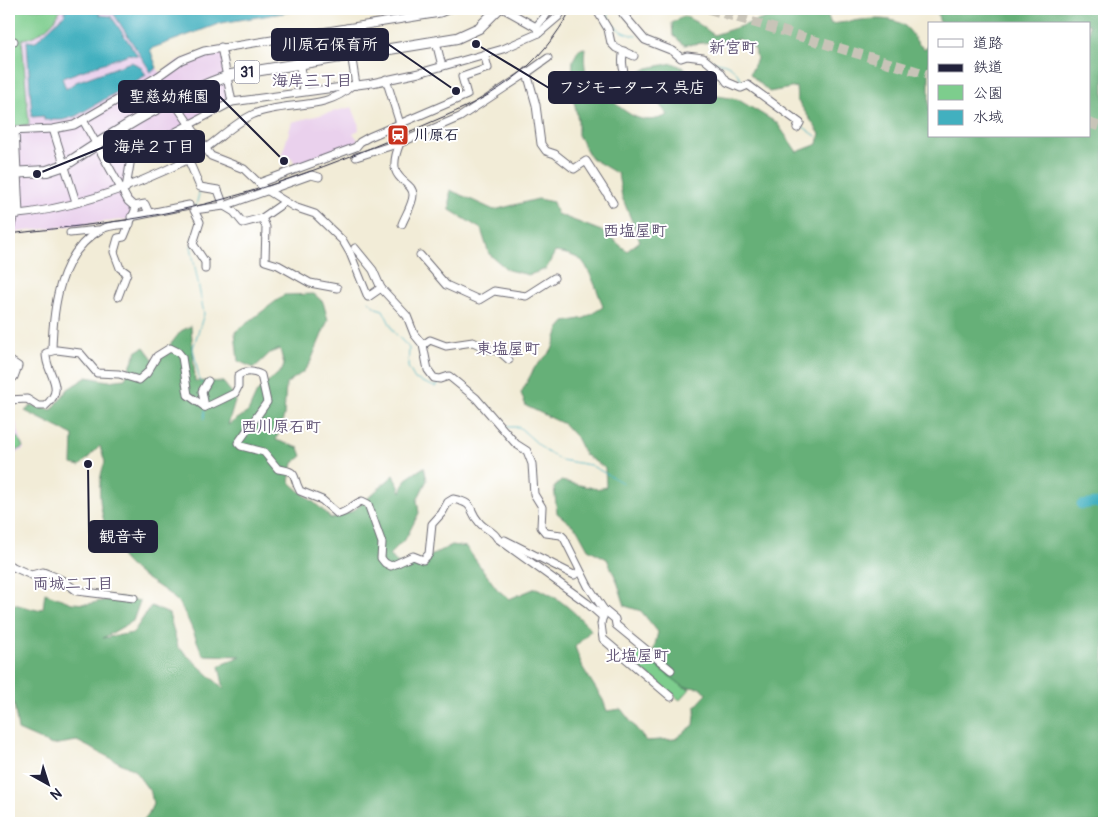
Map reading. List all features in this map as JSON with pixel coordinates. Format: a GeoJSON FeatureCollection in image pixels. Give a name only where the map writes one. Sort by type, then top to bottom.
{"type":"FeatureCollection","features":[{"type":"Feature","properties":{"kind":"highway","name":"31"},"geometry":{"type":"LineString","coordinates":[[13,173],[47,171],[65,165],[96,144],[171,100],[202,85],[228,76],[301,62],[457,38],[470,33],[484,24],[498,9]]}},
{"type":"Feature","properties":{"kind":"street"},"geometry":{"type":"LineString","coordinates":[[11,226],[14,214],[12,130],[53,129],[74,125],[157,77],[188,56],[221,47],[440,13],[450,9]]}},
{"type":"Feature","properties":{"kind":"street"},"geometry":{"type":"LineString","coordinates":[[504,9],[537,30]]}},
{"type":"Feature","properties":{"kind":"street"},"geometry":{"type":"LineString","coordinates":[[537,30],[551,9]]}},
{"type":"Feature","properties":{"kind":"street"},"geometry":{"type":"LineString","coordinates":[[124,188],[132,156],[232,102],[304,90],[354,86],[442,66],[484,54],[537,30],[560,16],[564,9]]}},
{"type":"Feature","properties":{"kind":"street"},"geometry":{"type":"LineString","coordinates":[[596,9],[608,30],[611,42],[634,56]]}},
{"type":"Feature","properties":{"kind":"street"},"geometry":{"type":"LineString","coordinates":[[622,9],[623,14],[643,37],[673,51],[681,58],[687,56],[706,61],[720,72],[727,82],[746,86],[798,126]]}},
{"type":"Feature","properties":{"kind":"street"},"geometry":{"type":"LineString","coordinates":[[347,28],[352,55],[354,86]]}},
{"type":"Feature","properties":{"kind":"street"},"geometry":{"type":"LineString","coordinates":[[295,36],[301,62],[304,90]]}},
{"type":"Feature","properties":{"kind":"street"},"geometry":{"type":"LineString","coordinates":[[436,42],[442,66]]}},
{"type":"Feature","properties":{"kind":"street"},"geometry":{"type":"LineString","coordinates":[[221,47],[232,102]]}},
{"type":"Feature","properties":{"kind":"street"},"geometry":{"type":"LineString","coordinates":[[624,51],[622,57],[628,85],[634,95]]}},
{"type":"Feature","properties":{"kind":"street"},"geometry":{"type":"LineString","coordinates":[[259,183],[356,147],[360,142],[467,95],[462,77],[488,68],[484,54]]}},
{"type":"Feature","properties":{"kind":"street"},"geometry":{"type":"LineString","coordinates":[[356,158],[400,143],[460,117],[548,58]]}},
{"type":"Feature","properties":{"kind":"street"},"geometry":{"type":"LineString","coordinates":[[527,73],[544,149],[574,169],[586,161],[613,203]]}},
{"type":"Feature","properties":{"kind":"street"},"geometry":{"type":"LineString","coordinates":[[157,77],[204,148],[215,159],[244,169],[268,191],[285,202],[315,214],[343,242],[350,253],[368,297],[381,288]]}},
{"type":"Feature","properties":{"kind":"street"},"geometry":{"type":"LineString","coordinates":[[386,80],[400,126]]}},
{"type":"Feature","properties":{"kind":"street"},"geometry":{"type":"LineString","coordinates":[[14,214],[41,211],[124,188],[188,159],[253,115],[336,98],[354,86]]}},
{"type":"Feature","properties":{"kind":"street"},"geometry":{"type":"LineString","coordinates":[[83,120],[136,208],[124,237],[118,238],[114,252],[120,268],[128,274],[118,297]]}},
{"type":"Feature","properties":{"kind":"street"},"geometry":{"type":"LineString","coordinates":[[53,129],[76,202]]}},
{"type":"Feature","properties":{"kind":"street"},"geometry":{"type":"LineString","coordinates":[[400,143],[394,161],[395,170],[398,177],[412,190],[413,196],[402,224]]}},
{"type":"Feature","properties":{"kind":"street"},"geometry":{"type":"LineString","coordinates":[[188,159],[200,187],[218,190],[224,206],[234,212],[243,223],[262,218],[285,202]]}},
{"type":"Feature","properties":{"kind":"street"},"geometry":{"type":"LineString","coordinates":[[204,269],[205,262],[193,244],[200,222],[194,210],[224,206],[311,175],[319,177]]}},
{"type":"Feature","properties":{"kind":"street"},"geometry":{"type":"LineString","coordinates":[[134,206],[145,204],[149,213]]}},
{"type":"Feature","properties":{"kind":"street"},"geometry":{"type":"LineString","coordinates":[[70,233],[92,232],[149,213],[189,205]]}},
{"type":"Feature","properties":{"kind":"street"},"geometry":{"type":"LineString","coordinates":[[262,218],[266,227],[266,262],[278,265],[310,283],[337,288]]}},
{"type":"Feature","properties":{"kind":"street"},"geometry":{"type":"LineString","coordinates":[[52,350],[56,296],[70,258],[101,229]]}},
{"type":"Feature","properties":{"kind":"street"},"geometry":{"type":"LineString","coordinates":[[355,248],[373,270],[381,288],[407,316],[414,334],[423,345],[428,370],[434,378],[440,379],[449,376],[453,379],[476,398],[516,444],[527,452],[532,464],[534,494],[542,507],[541,527],[546,533],[561,535],[564,538],[603,613],[603,639],[671,697]]}},
{"type":"Feature","properties":{"kind":"street"},"geometry":{"type":"LineString","coordinates":[[420,255],[446,285],[473,299],[484,298],[494,291],[526,296],[554,278]]}},
{"type":"Feature","properties":{"kind":"street"},"geometry":{"type":"LineString","coordinates":[[423,345],[430,340],[446,346],[473,342],[500,352],[509,360]]}},
{"type":"Feature","properties":{"kind":"street"},"geometry":{"type":"LineString","coordinates":[[9,400],[27,399],[38,406],[45,406],[53,399],[56,389],[46,359],[46,353],[52,350],[76,351],[80,353],[97,373],[119,374],[139,380],[147,373],[157,356],[170,348],[173,349],[182,357],[188,395],[205,407],[210,407],[222,397],[235,393],[238,387],[238,376],[248,371],[261,375],[267,402],[240,437],[239,445],[264,452],[278,469],[291,470],[295,474],[300,491],[322,500],[338,514],[343,514],[355,503],[362,501],[368,504],[382,543],[381,558],[385,563],[391,566],[413,556],[424,560],[429,554],[432,524],[453,498],[466,503],[473,509],[477,521],[495,534],[574,575],[580,572]]}},
{"type":"Feature","properties":{"kind":"street"},"geometry":{"type":"LineString","coordinates":[[9,360],[18,366],[14,377],[9,381]]}},
{"type":"Feature","properties":{"kind":"street"},"geometry":{"type":"LineString","coordinates":[[205,407],[202,391],[208,381]]}},
{"type":"Feature","properties":{"kind":"street"},"geometry":{"type":"LineString","coordinates":[[495,534],[497,538],[587,603],[615,619],[616,625],[671,670]]}},
{"type":"Feature","properties":{"kind":"street"},"geometry":{"type":"LineString","coordinates":[[9,565],[31,575],[43,572],[51,575],[62,580],[76,592],[134,598]]}},
{"type":"Feature","properties":{"kind":"shaded area"},"geometry":{"type":"Polygon","coordinates":[[[9,9],[65,9],[65,14],[35,42],[27,41],[32,117],[45,116],[45,120],[63,120],[76,116],[146,75],[140,66],[131,62],[76,82],[66,89],[62,78],[129,54],[137,56],[99,15],[100,11],[113,13],[151,71],[157,68],[161,74],[178,61],[221,47],[232,102],[133,156],[125,193],[134,206],[129,219],[9,233],[9,9]]]}},
{"type":"Feature","properties":{"kind":"shaded area"},"geometry":{"type":"Polygon","coordinates":[[[352,107],[359,130],[353,133],[358,140],[354,147],[297,168],[292,158],[282,155],[292,122],[352,107]]]}},
{"type":"Feature","properties":{"kind":"shaded area"},"geometry":{"type":"Polygon","coordinates":[[[9,411],[14,416],[24,449],[9,458],[9,411]]]}},
{"type":"Feature","properties":{"kind":"green space"},"geometry":{"type":"Polygon","coordinates":[[[9,9],[60,9],[58,15],[45,29],[33,36],[22,39],[29,125],[9,126],[9,9]]]}},
{"type":"Feature","properties":{"kind":"green space"},"geometry":{"type":"Polygon","coordinates":[[[778,9],[825,9],[831,24],[871,19],[892,20],[907,28],[919,45],[925,49],[928,45],[928,138],[1090,138],[1090,22],[940,22],[937,9],[1104,9],[1104,823],[140,823],[147,817],[153,804],[151,793],[134,770],[77,741],[52,745],[18,730],[14,704],[9,701],[9,676],[12,672],[10,603],[37,610],[43,608],[45,593],[72,603],[88,604],[120,597],[140,601],[133,621],[103,638],[133,633],[151,606],[169,614],[178,647],[224,689],[219,666],[241,656],[203,655],[187,617],[176,600],[139,573],[119,553],[102,515],[100,487],[101,474],[105,462],[100,446],[80,466],[72,464],[73,435],[25,411],[32,405],[52,410],[68,389],[87,377],[108,381],[125,379],[136,352],[144,347],[156,363],[181,331],[191,326],[195,381],[223,382],[236,398],[228,425],[248,412],[257,392],[282,370],[284,365],[280,349],[270,353],[254,368],[238,361],[235,332],[284,295],[314,294],[323,302],[328,320],[310,363],[303,372],[286,384],[284,416],[276,440],[299,448],[302,456],[293,463],[289,481],[331,519],[353,511],[394,475],[401,492],[406,479],[424,467],[427,480],[417,500],[419,513],[406,538],[389,555],[399,564],[417,563],[452,545],[466,547],[497,589],[509,599],[536,588],[544,591],[566,605],[591,630],[575,647],[583,668],[603,700],[607,711],[621,709],[646,741],[675,739],[694,725],[696,706],[707,694],[702,688],[684,687],[651,662],[658,632],[641,611],[625,606],[607,559],[588,549],[577,529],[557,513],[554,487],[561,481],[598,489],[606,487],[605,468],[585,455],[576,437],[564,424],[526,406],[521,393],[535,367],[552,350],[559,329],[565,322],[585,318],[603,307],[597,289],[584,263],[568,254],[555,252],[546,269],[529,275],[508,270],[489,254],[481,229],[450,210],[450,190],[494,210],[538,199],[553,202],[557,214],[604,232],[627,251],[640,241],[622,197],[618,174],[591,158],[578,135],[578,120],[574,101],[576,85],[572,77],[573,60],[579,49],[585,48],[585,69],[590,81],[620,107],[634,116],[650,120],[668,115],[658,103],[639,96],[639,73],[648,68],[673,63],[696,74],[710,95],[737,99],[777,123],[797,152],[818,144],[820,134],[797,100],[796,87],[769,92],[750,74],[757,59],[755,49],[739,39],[684,45],[673,35],[672,23],[684,16],[714,35],[778,14],[778,9]]]}},
{"type":"Feature","properties":{"kind":"green space"},"geometry":{"type":"Polygon","coordinates":[[[18,437],[23,447],[9,456],[9,442],[18,437]]]}},
{"type":"Feature","properties":{"kind":"green space"},"geometry":{"type":"Polygon","coordinates":[[[643,647],[652,655],[650,661],[684,687],[690,689],[680,700],[629,660],[643,647]]]}},
{"type":"Feature","properties":{"kind":"water"},"geometry":{"type":"Polygon","coordinates":[[[65,9],[307,9],[221,23],[150,49],[157,68],[151,72],[113,13],[100,11],[99,15],[111,16],[138,56],[129,54],[62,78],[66,89],[76,82],[131,62],[140,66],[146,75],[76,116],[63,120],[44,120],[44,116],[32,117],[27,41],[35,42],[65,14],[65,9]]]}},
{"type":"Feature","properties":{"kind":"waterway"},"geometry":{"type":"LineString","coordinates":[[608,9],[610,20],[617,28],[637,36]]}},
{"type":"Feature","properties":{"kind":"waterway"},"geometry":{"type":"LineString","coordinates":[[711,61],[723,63],[731,67],[744,84]]}},
{"type":"Feature","properties":{"kind":"waterway"},"geometry":{"type":"LineString","coordinates":[[802,126],[816,136]]}},
{"type":"Feature","properties":{"kind":"waterway"},"geometry":{"type":"LineString","coordinates":[[196,206],[200,190]]}},
{"type":"Feature","properties":{"kind":"waterway"},"geometry":{"type":"LineString","coordinates":[[191,246],[204,314],[193,348],[202,384]]}},
{"type":"Feature","properties":{"kind":"waterway"},"geometry":{"type":"LineString","coordinates":[[369,301],[376,308],[383,310],[394,332],[409,348],[408,367],[415,379],[435,387],[443,381]]}},
{"type":"Feature","properties":{"kind":"waterway"},"geometry":{"type":"LineString","coordinates":[[204,419],[205,410]]}},
{"type":"Feature","properties":{"kind":"waterway"},"geometry":{"type":"LineString","coordinates":[[506,427],[519,427],[547,452],[561,460],[590,465],[623,483]]}},
{"type":"Feature","properties":{"kind":"waterway"},"geometry":{"type":"LineString","coordinates":[[1081,505],[1096,503],[1104,507]]}},
{"type":"Feature","properties":{"kind":"tunnel"},"geometry":{"type":"LineString","coordinates":[[709,9],[928,75]]}},
{"type":"Feature","properties":{"kind":"tunnel"},"geometry":{"type":"LineString","coordinates":[[1090,123],[1104,128]]}},
{"type":"Feature","properties":{"kind":"tunnel"},"geometry":{"type":"LineString","coordinates":[[401,128],[405,141]]}},
{"type":"Feature","properties":{"kind":"railway"},"geometry":{"type":"LineString","coordinates":[[9,234],[119,221],[189,208],[257,189],[356,154],[455,112],[500,87],[520,73],[537,57],[552,39],[571,9]]}},
{"type":"Feature","properties":{"kind":"place","name":"フジモータース 呉店"},"geometry":{"type":"Point","coordinates":[476,44]}},
{"type":"Feature","properties":{"kind":"place","name":"川原石保育所"},"geometry":{"type":"Point","coordinates":[456,91]}},
{"type":"Feature","properties":{"kind":"place","name":"川原石"},"geometry":{"type":"Point","coordinates":[398,135]}},
{"type":"Feature","properties":{"kind":"place","name":"聖慈幼稚園"},"geometry":{"type":"Point","coordinates":[284,161]}},
{"type":"Feature","properties":{"kind":"place","name":"海岸２丁目"},"geometry":{"type":"Point","coordinates":[37,174]}},
{"type":"Feature","properties":{"kind":"place","name":"観音寺"},"geometry":{"type":"Point","coordinates":[88,464]}},
{"type":"Feature","properties":{"kind":"district","name":"新宮町"},"geometry":{"type":"Point","coordinates":[733,47]}},
{"type":"Feature","properties":{"kind":"district","name":"海岸三丁目"},"geometry":{"type":"Point","coordinates":[312,80]}},
{"type":"Feature","properties":{"kind":"district","name":"西塩屋町"},"geometry":{"type":"Point","coordinates":[635,230]}},
{"type":"Feature","properties":{"kind":"district","name":"東塩屋町"},"geometry":{"type":"Point","coordinates":[508,348]}},
{"type":"Feature","properties":{"kind":"district","name":"西川原石町"},"geometry":{"type":"Point","coordinates":[281,426]}},
{"type":"Feature","properties":{"kind":"district","name":"両城二丁目"},"geometry":{"type":"Point","coordinates":[73,583]}},
{"type":"Feature","properties":{"kind":"district","name":"北塩屋町"},"geometry":{"type":"Point","coordinates":[637,655]}}]}
